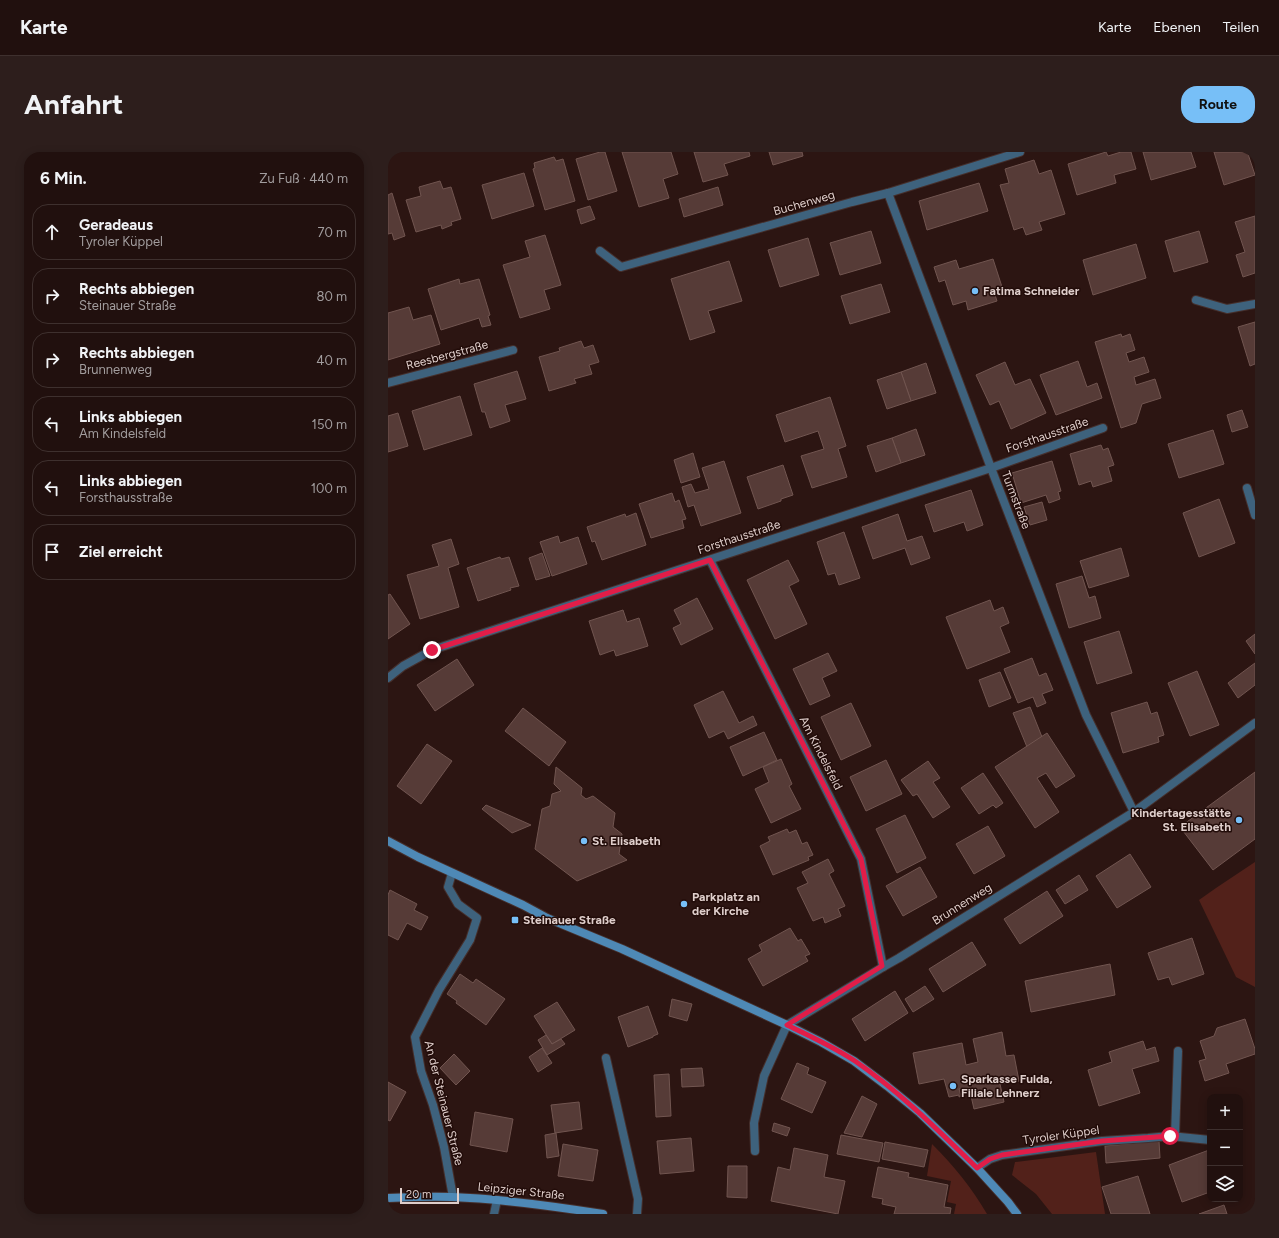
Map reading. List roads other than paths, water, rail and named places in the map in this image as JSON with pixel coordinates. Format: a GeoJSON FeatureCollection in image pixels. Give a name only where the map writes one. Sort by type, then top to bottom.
{"type":"FeatureCollection","features":[{"type":"Feature","properties":{"kind":"main road"},"geometry":{"type":"LineString","coordinates":[[388,841],[418,857],[523,905],[547,918],[622,949],[787,1025],[854,1061],[920,1113],[977,1168],[1017,1214]]}},
{"type":"Feature","properties":{"kind":"main road","name":"Leipziger Straße"},"geometry":{"type":"LineString","coordinates":[[388,1198],[453,1197],[497,1200],[567,1208],[603,1214]]}},
{"type":"Feature","properties":{"kind":"street","name":"Buchenweg"},"geometry":{"type":"LineString","coordinates":[[600,251],[620,267],[888,193],[1020,152]]}},
{"type":"Feature","properties":{"kind":"street","name":"Turmstraße"},"geometry":{"type":"LineString","coordinates":[[888,193],[991,468],[1086,714],[1134,812]]}},
{"type":"Feature","properties":{"kind":"street"},"geometry":{"type":"LineString","coordinates":[[1196,300],[1227,309],[1255,304]]}},
{"type":"Feature","properties":{"kind":"street","name":"Reesbergstraße"},"geometry":{"type":"LineString","coordinates":[[388,384],[513,350]]}},
{"type":"Feature","properties":{"kind":"street","name":"Forsthausstraße"},"geometry":{"type":"LineString","coordinates":[[388,678],[403,666],[432,650],[991,468],[1103,428]]}},
{"type":"Feature","properties":{"kind":"street"},"geometry":{"type":"LineString","coordinates":[[1247,488],[1255,515]]}},
{"type":"Feature","properties":{"kind":"street","name":"Am Kindelsfeld"},"geometry":{"type":"LineString","coordinates":[[710,560],[861,859],[882,966]]}},
{"type":"Feature","properties":{"kind":"street","name":"Brunnenweg"},"geometry":{"type":"LineString","coordinates":[[787,1025],[882,966],[906,954],[1134,812],[1255,723]]}},
{"type":"Feature","properties":{"kind":"street","name":"An der Steinauer Straße"},"geometry":{"type":"LineString","coordinates":[[452,873],[448,887],[458,904],[476,918],[470,940],[439,990],[415,1037],[421,1072],[433,1105],[444,1146],[453,1197]]}},
{"type":"Feature","properties":{"kind":"street"},"geometry":{"type":"LineString","coordinates":[[755,1151],[754,1123],[764,1076],[787,1025]]}},
{"type":"Feature","properties":{"kind":"street"},"geometry":{"type":"LineString","coordinates":[[1175,1136],[1178,1051]]}},
{"type":"Feature","properties":{"kind":"street"},"geometry":{"type":"LineString","coordinates":[[606,1058],[638,1199],[637,1214]]}},
{"type":"Feature","properties":{"kind":"street","name":"Tyroler Küppel"},"geometry":{"type":"LineString","coordinates":[[977,1168],[990,1159],[1002,1155],[1102,1141],[1175,1136],[1207,1140]]}},
{"type":"Feature","properties":{"kind":"street"},"geometry":{"type":"LineString","coordinates":[[494,1214],[497,1200]]}},
{"type":"Feature","properties":{"kind":"place","name":"Fatima Schneider"},"geometry":{"type":"Point","coordinates":[975,291]}},
{"type":"Feature","properties":{"kind":"place","name":"Kindertagesstätte St. Elisabeth"},"geometry":{"type":"Point","coordinates":[1239,820]}},
{"type":"Feature","properties":{"kind":"place","name":"St. Elisabeth"},"geometry":{"type":"Point","coordinates":[584,841]}},
{"type":"Feature","properties":{"kind":"place","name":"Parkplatz an der Kirche"},"geometry":{"type":"Point","coordinates":[684,904]}},
{"type":"Feature","properties":{"kind":"place","name":"Steinauer Straße"},"geometry":{"type":"Point","coordinates":[515,920]}},
{"type":"Feature","properties":{"kind":"place","name":"Sparkasse Fulda, Filiale Lehnerz"},"geometry":{"type":"Point","coordinates":[953,1086]}}]}
